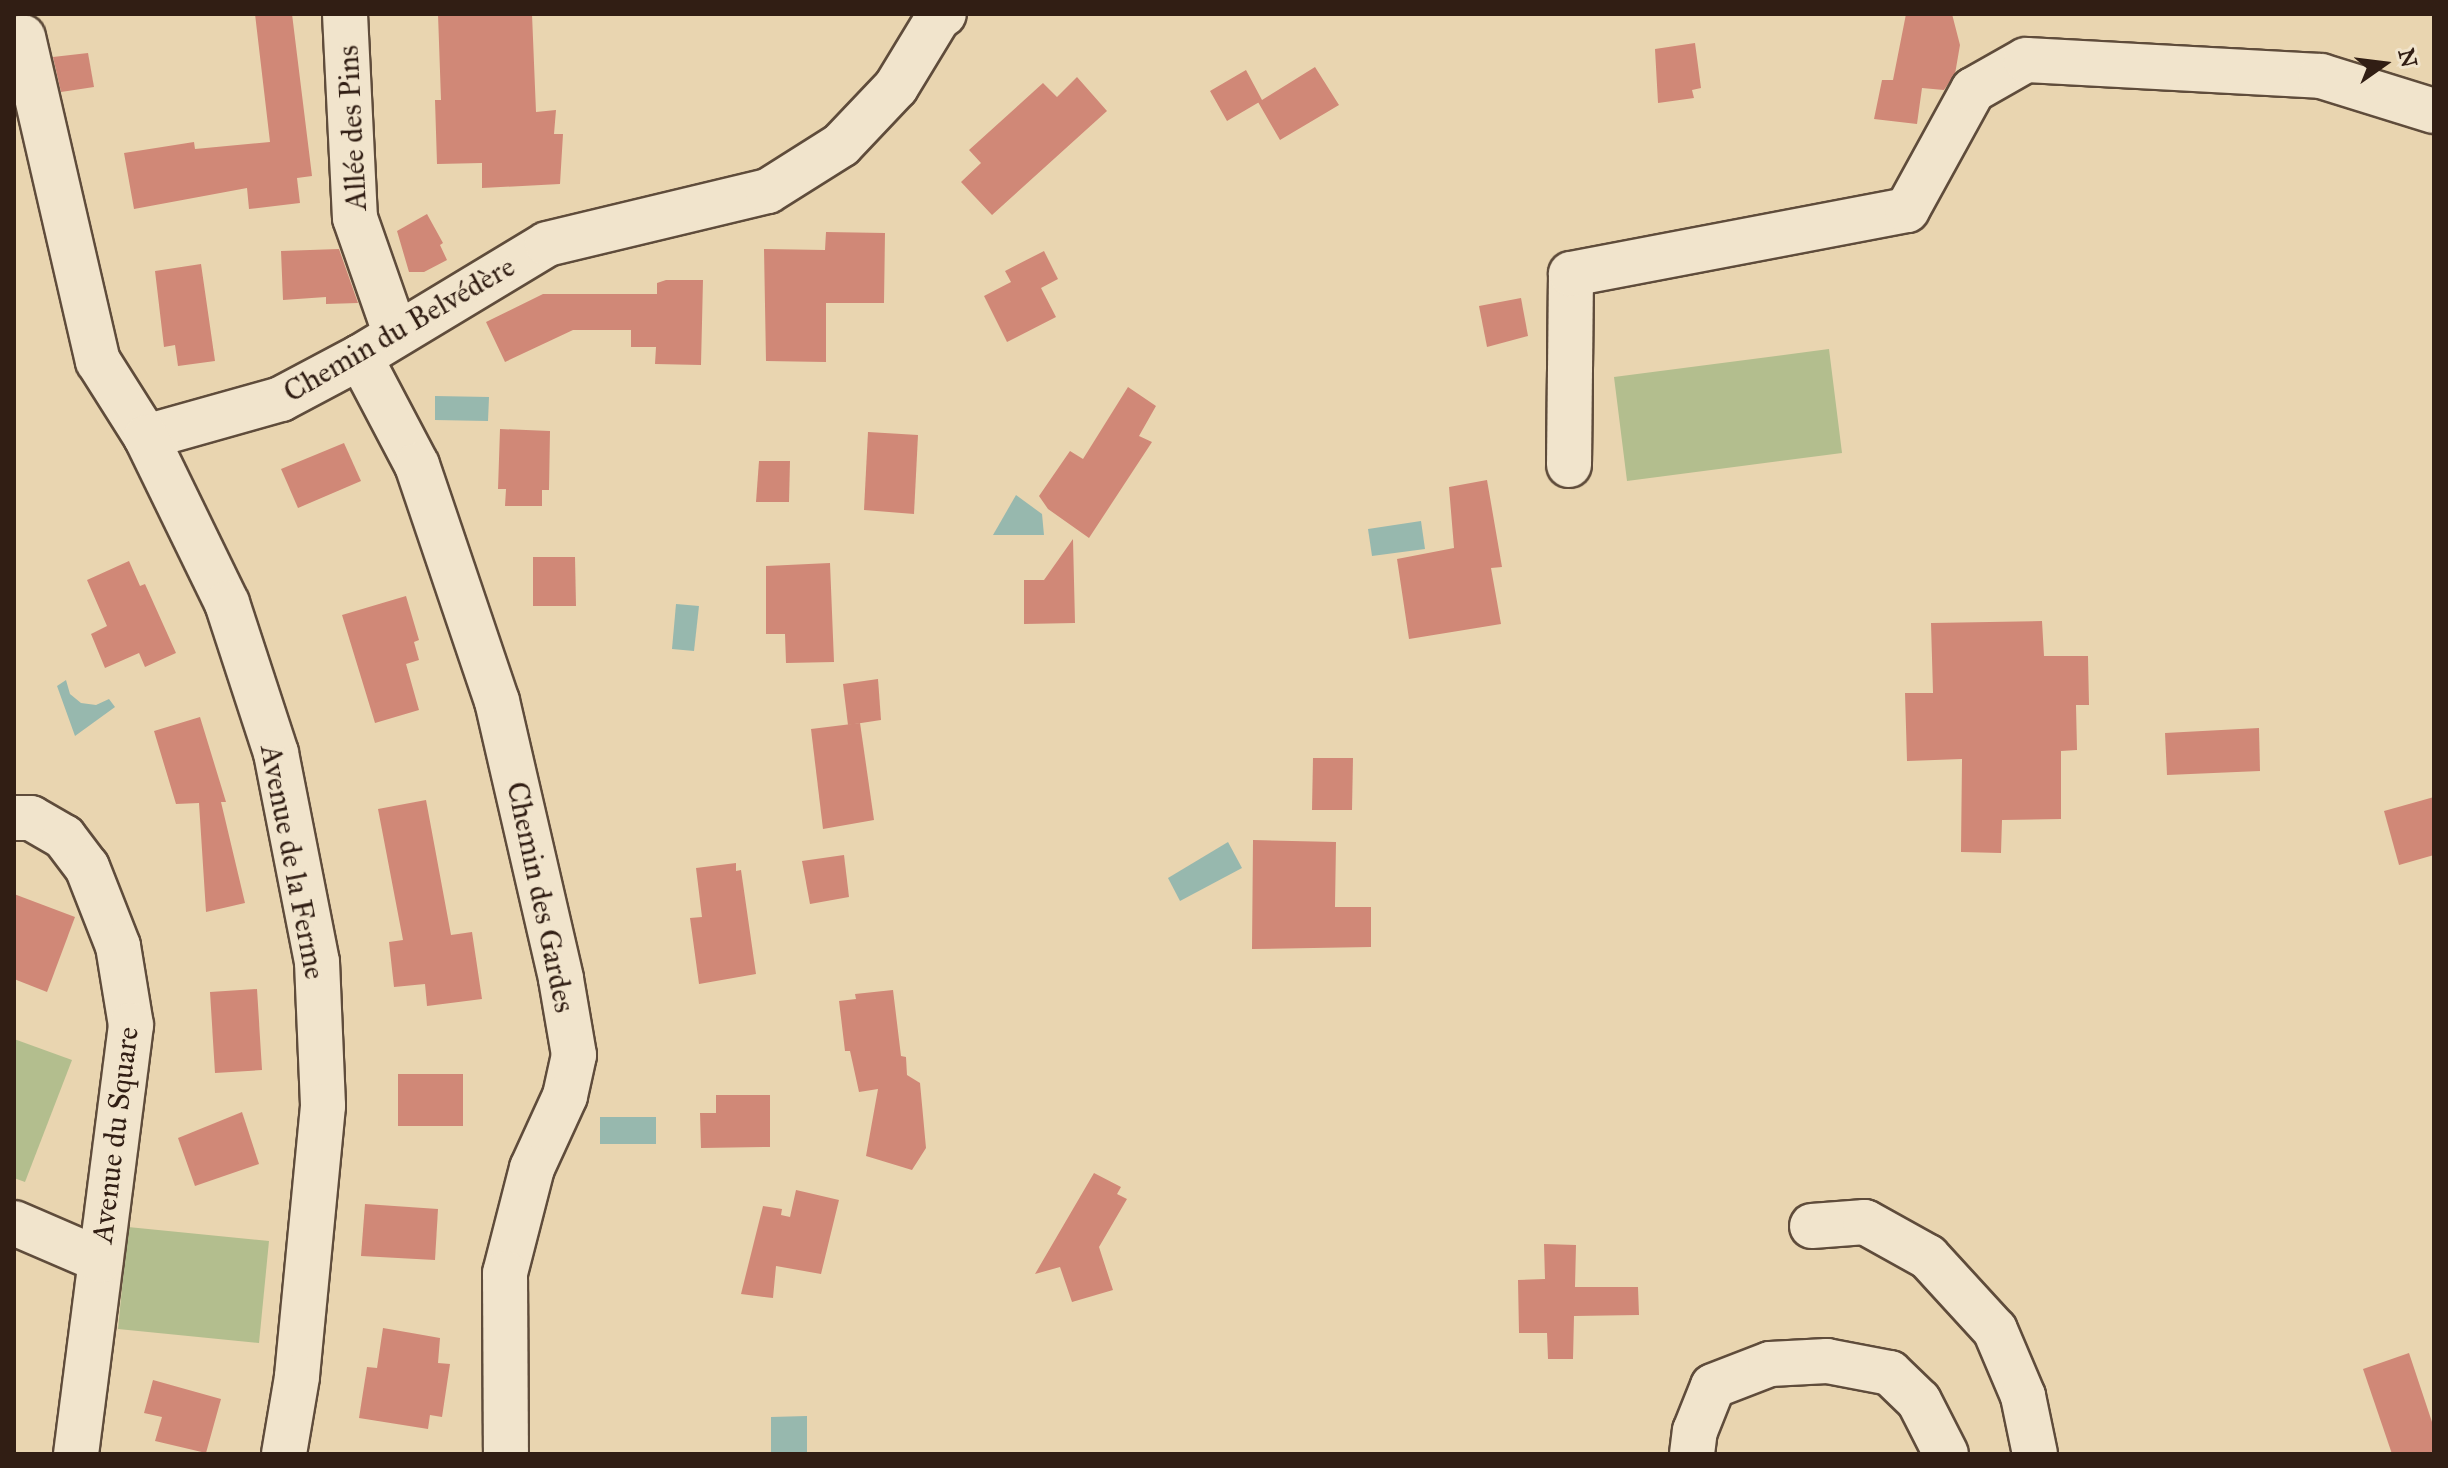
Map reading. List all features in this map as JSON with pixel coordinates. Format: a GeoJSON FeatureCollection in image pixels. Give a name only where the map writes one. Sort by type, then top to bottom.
{"type":"FeatureCollection","features":[{"type":"Feature","properties":{"kind":"street","name":"Allée des Pins"},"geometry":{"type":"LineString","coordinates":[[345,14],[355,218],[377,344]]}},
{"type":"Feature","properties":{"kind":"street","name":"Chemin du Belvédère"},"geometry":{"type":"LineString","coordinates":[[146,437],[281,399],[547,244],[768,191],[841,145],[896,87],[938,18],[944,14]]}},
{"type":"Feature","properties":{"kind":"street"},"geometry":{"type":"LineString","coordinates":[[21,38],[98,361],[146,437]]}},
{"type":"Feature","properties":{"kind":"street"},"geometry":{"type":"LineString","coordinates":[[1569,465],[1571,274],[1907,210],[1973,90],[2026,60],[2321,76],[2434,111]]}},
{"type":"Feature","properties":{"kind":"street","name":"Chemin des Gardes"},"geometry":{"type":"LineString","coordinates":[[377,344],[497,701],[561,979],[574,1055],[565,1096],[532,1168],[505,1273],[506,1454]]}},
{"type":"Feature","properties":{"kind":"street","name":"Avenue de la Ferme"},"geometry":{"type":"LineString","coordinates":[[146,437],[227,603],[276,753],[317,962],[323,1106],[297,1377],[284,1454]]}},
{"type":"Feature","properties":{"kind":"street","name":"Avenue du Square"},"geometry":{"type":"LineString","coordinates":[[20,828],[64,837],[87,867],[118,946],[131,1025],[76,1454]]}},
{"type":"Feature","properties":{"kind":"street"},"geometry":{"type":"LineString","coordinates":[[1812,1226],[1865,1222],[1928,1257],[1995,1330],[2023,1396],[2035,1454]]}},
{"type":"Feature","properties":{"kind":"street"},"geometry":{"type":"LineString","coordinates":[[14,1223],[100,1260]]}},
{"type":"Feature","properties":{"kind":"street"},"geometry":{"type":"LineString","coordinates":[[1692,1454],[1695,1431],[1713,1386],[1770,1364],[1827,1361],[1890,1373],[1919,1401],[1946,1454]]}},
{"type":"Feature","properties":{"kind":"green space"},"geometry":{"type":"Polygon","coordinates":[[[1829,349],[1842,453],[1627,481],[1614,377],[1829,349]]]}},
{"type":"Feature","properties":{"kind":"green space"},"geometry":{"type":"Polygon","coordinates":[[[14,1039],[72,1060],[25,1182],[14,1178],[14,1039]]]}},
{"type":"Feature","properties":{"kind":"green space"},"geometry":{"type":"Polygon","coordinates":[[[128,1227],[269,1241],[259,1343],[118,1329],[128,1227]]]}},
{"type":"Feature","properties":{"kind":"water"},"geometry":{"type":"Polygon","coordinates":[[[435,396],[489,397],[488,421],[435,420],[435,396]]]}},
{"type":"Feature","properties":{"kind":"water"},"geometry":{"type":"Polygon","coordinates":[[[1016,495],[1042,514],[1044,535],[993,535],[1016,495]]]}},
{"type":"Feature","properties":{"kind":"water"},"geometry":{"type":"Polygon","coordinates":[[[1421,521],[1425,549],[1372,556],[1368,529],[1421,521]]]}},
{"type":"Feature","properties":{"kind":"water"},"geometry":{"type":"Polygon","coordinates":[[[676,604],[699,606],[694,651],[672,649],[676,604]]]}},
{"type":"Feature","properties":{"kind":"water"},"geometry":{"type":"Polygon","coordinates":[[[66,680],[70,694],[81,703],[96,705],[109,699],[115,707],[75,736],[57,686],[66,680]]]}},
{"type":"Feature","properties":{"kind":"water"},"geometry":{"type":"Polygon","coordinates":[[[1228,842],[1242,868],[1180,901],[1168,878],[1228,842]]]}},
{"type":"Feature","properties":{"kind":"water"},"geometry":{"type":"Polygon","coordinates":[[[600,1117],[656,1117],[656,1144],[600,1144],[600,1117]]]}},
{"type":"Feature","properties":{"kind":"water"},"geometry":{"type":"Polygon","coordinates":[[[807,1416],[807,1454],[771,1454],[771,1417],[807,1416]]]}},
{"type":"Feature","properties":{"kind":"building"},"geometry":{"type":"Polygon","coordinates":[[[255,14],[292,14],[312,176],[297,178],[300,203],[249,209],[247,188],[134,209],[124,153],[194,142],[195,149],[270,142],[255,14]]]}},
{"type":"Feature","properties":{"kind":"building"},"geometry":{"type":"Polygon","coordinates":[[[438,14],[532,14],[536,112],[556,110],[554,134],[563,134],[560,184],[482,188],[482,163],[437,164],[435,100],[441,100],[438,14]]]}},
{"type":"Feature","properties":{"kind":"building"},"geometry":{"type":"Polygon","coordinates":[[[1906,14],[1952,14],[1960,45],[1955,74],[1944,90],[1922,88],[1917,124],[1874,119],[1882,80],[1893,80],[1906,14]]]}},
{"type":"Feature","properties":{"kind":"building"},"geometry":{"type":"Polygon","coordinates":[[[1695,43],[1701,88],[1692,90],[1694,98],[1658,103],[1655,49],[1695,43]]]}},
{"type":"Feature","properties":{"kind":"building"},"geometry":{"type":"Polygon","coordinates":[[[88,53],[94,87],[61,92],[53,57],[88,53]]]}},
{"type":"Feature","properties":{"kind":"building"},"geometry":{"type":"Polygon","coordinates":[[[1315,67],[1339,105],[1280,140],[1258,103],[1227,121],[1210,91],[1246,70],[1262,100],[1315,67]]]}},
{"type":"Feature","properties":{"kind":"building"},"geometry":{"type":"Polygon","coordinates":[[[1077,77],[1107,111],[992,215],[961,182],[981,163],[969,150],[1043,83],[1057,97],[1077,77]]]}},
{"type":"Feature","properties":{"kind":"building"},"geometry":{"type":"Polygon","coordinates":[[[427,214],[443,243],[440,245],[447,260],[424,272],[409,272],[397,231],[427,214]]]}},
{"type":"Feature","properties":{"kind":"building"},"geometry":{"type":"Polygon","coordinates":[[[826,232],[885,233],[884,303],[826,303],[826,362],[766,361],[764,249],[825,250],[826,232]]]}},
{"type":"Feature","properties":{"kind":"building"},"geometry":{"type":"Polygon","coordinates":[[[339,249],[358,303],[326,304],[326,297],[283,300],[281,251],[339,249]]]}},
{"type":"Feature","properties":{"kind":"building"},"geometry":{"type":"Polygon","coordinates":[[[1044,251],[1058,279],[1041,288],[1056,317],[1007,342],[984,296],[1011,282],[1005,271],[1044,251]]]}},
{"type":"Feature","properties":{"kind":"building"},"geometry":{"type":"Polygon","coordinates":[[[201,264],[215,361],[178,366],[175,345],[164,347],[155,271],[201,264]]]}},
{"type":"Feature","properties":{"kind":"building"},"geometry":{"type":"Polygon","coordinates":[[[666,280],[703,280],[701,365],[655,364],[656,347],[631,347],[631,330],[573,330],[505,362],[486,322],[543,294],[657,294],[657,283],[666,280]]]}},
{"type":"Feature","properties":{"kind":"building"},"geometry":{"type":"Polygon","coordinates":[[[1521,298],[1528,336],[1487,347],[1479,306],[1521,298]]]}},
{"type":"Feature","properties":{"kind":"building"},"geometry":{"type":"Polygon","coordinates":[[[1128,387],[1156,406],[1139,436],[1152,442],[1089,538],[1048,509],[1039,496],[1070,451],[1083,459],[1128,387]]]}},
{"type":"Feature","properties":{"kind":"building"},"geometry":{"type":"Polygon","coordinates":[[[500,429],[550,431],[549,490],[542,490],[542,506],[505,506],[506,489],[498,489],[500,429]]]}},
{"type":"Feature","properties":{"kind":"building"},"geometry":{"type":"Polygon","coordinates":[[[868,432],[918,435],[914,514],[864,510],[868,432]]]}},
{"type":"Feature","properties":{"kind":"building"},"geometry":{"type":"Polygon","coordinates":[[[344,443],[361,481],[298,508],[281,469],[344,443]]]}},
{"type":"Feature","properties":{"kind":"building"},"geometry":{"type":"Polygon","coordinates":[[[759,461],[790,461],[789,502],[756,502],[759,461]]]}},
{"type":"Feature","properties":{"kind":"building"},"geometry":{"type":"Polygon","coordinates":[[[1487,480],[1502,567],[1491,568],[1501,624],[1409,639],[1397,559],[1454,548],[1449,487],[1487,480]]]}},
{"type":"Feature","properties":{"kind":"building"},"geometry":{"type":"Polygon","coordinates":[[[1073,539],[1075,623],[1024,624],[1024,580],[1044,580],[1073,539]]]}},
{"type":"Feature","properties":{"kind":"building"},"geometry":{"type":"Polygon","coordinates":[[[533,557],[575,557],[576,606],[533,606],[533,557]]]}},
{"type":"Feature","properties":{"kind":"building"},"geometry":{"type":"Polygon","coordinates":[[[129,561],[140,586],[145,584],[176,653],[145,667],[139,653],[105,668],[91,634],[107,626],[87,580],[129,561]]]}},
{"type":"Feature","properties":{"kind":"building"},"geometry":{"type":"Polygon","coordinates":[[[830,563],[834,662],[786,663],[785,634],[766,634],[766,566],[830,563]]]}},
{"type":"Feature","properties":{"kind":"building"},"geometry":{"type":"Polygon","coordinates":[[[406,596],[419,640],[414,642],[419,660],[406,664],[419,710],[375,723],[342,615],[406,596]]]}},
{"type":"Feature","properties":{"kind":"building"},"geometry":{"type":"Polygon","coordinates":[[[2042,621],[2044,656],[2088,656],[2089,705],[2076,705],[2077,750],[2061,751],[2061,819],[2002,820],[2001,853],[1961,852],[1962,759],[1907,761],[1905,693],[1933,693],[1931,623],[2042,621]]]}},
{"type":"Feature","properties":{"kind":"building"},"geometry":{"type":"Polygon","coordinates":[[[878,679],[881,720],[848,725],[843,684],[878,679]]]}},
{"type":"Feature","properties":{"kind":"building"},"geometry":{"type":"Polygon","coordinates":[[[200,717],[226,802],[221,802],[245,903],[206,912],[199,803],[176,804],[154,731],[200,717]]]}},
{"type":"Feature","properties":{"kind":"building"},"geometry":{"type":"Polygon","coordinates":[[[860,723],[874,820],[823,829],[811,729],[860,723]]]}},
{"type":"Feature","properties":{"kind":"building"},"geometry":{"type":"Polygon","coordinates":[[[2259,728],[2260,771],[2167,775],[2165,733],[2259,728]]]}},
{"type":"Feature","properties":{"kind":"building"},"geometry":{"type":"Polygon","coordinates":[[[1313,758],[1353,758],[1352,810],[1312,810],[1313,758]]]}},
{"type":"Feature","properties":{"kind":"building"},"geometry":{"type":"Polygon","coordinates":[[[2434,797],[2434,855],[2399,865],[2384,811],[2434,797]]]}},
{"type":"Feature","properties":{"kind":"building"},"geometry":{"type":"Polygon","coordinates":[[[426,800],[451,935],[472,932],[482,999],[427,1006],[425,984],[394,987],[389,942],[403,940],[378,809],[426,800]]]}},
{"type":"Feature","properties":{"kind":"building"},"geometry":{"type":"Polygon","coordinates":[[[1253,840],[1336,842],[1335,907],[1371,907],[1371,947],[1252,949],[1253,840]]]}},
{"type":"Feature","properties":{"kind":"building"},"geometry":{"type":"Polygon","coordinates":[[[844,855],[849,897],[810,904],[802,861],[844,855]]]}},
{"type":"Feature","properties":{"kind":"building"},"geometry":{"type":"Polygon","coordinates":[[[736,863],[736,871],[741,870],[756,974],[699,984],[690,918],[702,917],[696,868],[736,863]]]}},
{"type":"Feature","properties":{"kind":"building"},"geometry":{"type":"Polygon","coordinates":[[[14,894],[75,917],[47,992],[14,979],[14,894]]]}},
{"type":"Feature","properties":{"kind":"building"},"geometry":{"type":"Polygon","coordinates":[[[257,989],[262,1070],[215,1073],[210,992],[257,989]]]}},
{"type":"Feature","properties":{"kind":"building"},"geometry":{"type":"Polygon","coordinates":[[[893,990],[901,1056],[906,1057],[907,1075],[920,1083],[926,1148],[912,1170],[866,1156],[878,1089],[859,1092],[850,1051],[845,1051],[839,1001],[856,999],[855,994],[893,990]]]}},
{"type":"Feature","properties":{"kind":"building"},"geometry":{"type":"Polygon","coordinates":[[[398,1074],[463,1074],[463,1126],[398,1126],[398,1074]]]}},
{"type":"Feature","properties":{"kind":"building"},"geometry":{"type":"Polygon","coordinates":[[[716,1095],[770,1095],[770,1147],[701,1148],[700,1113],[716,1113],[716,1095]]]}},
{"type":"Feature","properties":{"kind":"building"},"geometry":{"type":"Polygon","coordinates":[[[242,1112],[259,1164],[195,1186],[178,1138],[242,1112]]]}},
{"type":"Feature","properties":{"kind":"building"},"geometry":{"type":"Polygon","coordinates":[[[1094,1173],[1121,1187],[1117,1194],[1127,1199],[1099,1247],[1113,1290],[1072,1302],[1060,1267],[1035,1274],[1094,1173]]]}},
{"type":"Feature","properties":{"kind":"building"},"geometry":{"type":"Polygon","coordinates":[[[796,1190],[839,1200],[821,1274],[776,1266],[773,1298],[741,1294],[763,1206],[782,1209],[781,1215],[790,1217],[796,1190]]]}},
{"type":"Feature","properties":{"kind":"building"},"geometry":{"type":"Polygon","coordinates":[[[365,1204],[438,1209],[435,1260],[361,1256],[365,1204]]]}},
{"type":"Feature","properties":{"kind":"building"},"geometry":{"type":"Polygon","coordinates":[[[1544,1244],[1576,1245],[1575,1287],[1638,1287],[1639,1315],[1574,1316],[1573,1359],[1548,1359],[1547,1333],[1519,1333],[1518,1280],[1545,1279],[1544,1244]]]}},
{"type":"Feature","properties":{"kind":"building"},"geometry":{"type":"Polygon","coordinates":[[[383,1328],[440,1338],[438,1363],[450,1364],[442,1417],[430,1415],[428,1429],[359,1418],[367,1367],[377,1368],[383,1328]]]}},
{"type":"Feature","properties":{"kind":"building"},"geometry":{"type":"Polygon","coordinates":[[[2409,1353],[2434,1428],[2434,1454],[2392,1454],[2363,1369],[2409,1353]]]}},
{"type":"Feature","properties":{"kind":"building"},"geometry":{"type":"Polygon","coordinates":[[[153,1380],[221,1399],[206,1453],[155,1441],[162,1417],[144,1413],[153,1380]]]}}]}
